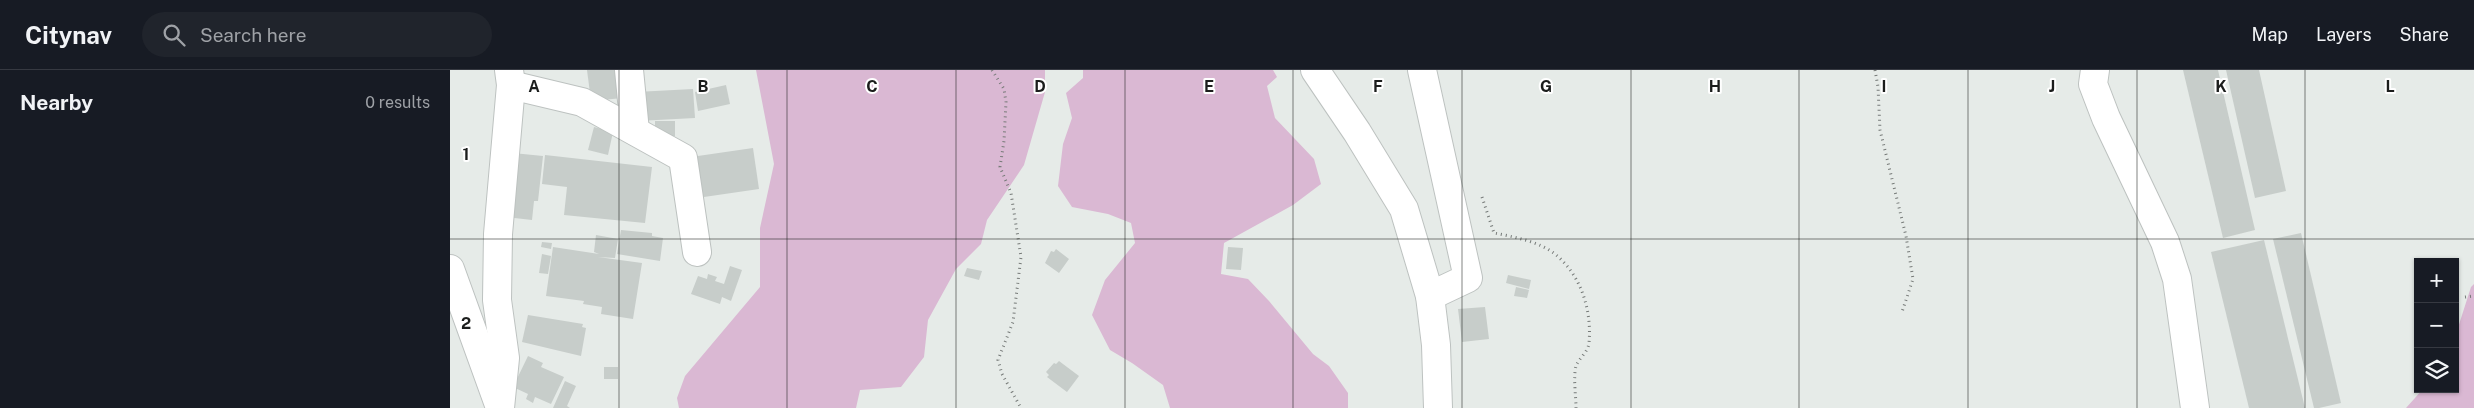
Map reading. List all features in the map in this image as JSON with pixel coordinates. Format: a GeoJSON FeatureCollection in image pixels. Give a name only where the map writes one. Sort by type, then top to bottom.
{"type":"FeatureCollection","features":[{"type":"Feature","properties":{"kind":"street"},"geometry":{"type":"LineString","coordinates":[[629,70],[634,131]]}},
{"type":"Feature","properties":{"kind":"street"},"geometry":{"type":"LineString","coordinates":[[1315,70],[1357,132],[1404,209],[1430,296],[1436,345],[1438,408]]}},
{"type":"Feature","properties":{"kind":"street"},"geometry":{"type":"LineString","coordinates":[[1422,70],[1468,278],[1430,296]]}},
{"type":"Feature","properties":{"kind":"street"},"geometry":{"type":"LineString","coordinates":[[2095,70],[2093,84],[2106,118],[2165,242],[2178,279],[2195,408]]}},
{"type":"Feature","properties":{"kind":"street"},"geometry":{"type":"LineString","coordinates":[[500,408],[505,358],[497,300],[498,234],[510,77],[582,102],[683,158],[697,252]]}},
{"type":"Feature","properties":{"kind":"street"},"geometry":{"type":"LineString","coordinates":[[450,269],[500,408]]}},
{"type":"Feature","properties":{"kind":"path"},"geometry":{"type":"LineString","coordinates":[[992,70],[1004,89],[1006,102],[1000,167],[1011,193],[1021,257],[1013,322],[998,360],[1002,374],[1021,408]]}},
{"type":"Feature","properties":{"kind":"path"},"geometry":{"type":"LineString","coordinates":[[1875,70],[1878,87],[1880,130],[1895,188],[1913,279],[1902,312]]}},
{"type":"Feature","properties":{"kind":"path"},"geometry":{"type":"LineString","coordinates":[[1479,188],[1494,233],[1524,240],[1554,253],[1570,268],[1585,298],[1590,321],[1588,346],[1576,367],[1576,408]]}},
{"type":"Feature","properties":{"kind":"path"},"geometry":{"type":"LineString","coordinates":[[2466,298],[2474,296]]}},
{"type":"Feature","properties":{"kind":"shaded area"},"geometry":{"type":"Polygon","coordinates":[[[756,70],[1045,70],[1045,92],[1024,165],[987,220],[981,244],[956,269],[928,320],[924,357],[901,387],[860,390],[856,408],[679,408],[677,398],[685,376],[760,287],[760,228],[774,164],[756,70]]]}},
{"type":"Feature","properties":{"kind":"shaded area"},"geometry":{"type":"Polygon","coordinates":[[[1083,70],[1273,70],[1277,77],[1267,86],[1275,118],[1314,159],[1321,184],[1293,205],[1224,243],[1221,274],[1248,279],[1269,301],[1313,354],[1329,366],[1348,393],[1348,408],[1170,408],[1163,385],[1110,350],[1092,315],[1105,280],[1135,243],[1131,223],[1108,214],[1072,207],[1058,186],[1063,144],[1072,118],[1066,93],[1083,78],[1083,70]]]}},
{"type":"Feature","properties":{"kind":"shaded area"},"geometry":{"type":"Polygon","coordinates":[[[2474,284],[2474,408],[2406,408],[2419,393],[2459,393],[2459,324],[2471,287],[2474,284]]]}},
{"type":"Feature","properties":{"kind":"building"},"geometry":{"type":"Polygon","coordinates":[[[587,70],[620,70],[623,98],[591,101],[587,70]]]}},
{"type":"Feature","properties":{"kind":"building"},"geometry":{"type":"Polygon","coordinates":[[[2183,70],[2218,70],[2255,230],[2223,238],[2183,70]]]}},
{"type":"Feature","properties":{"kind":"building"},"geometry":{"type":"Polygon","coordinates":[[[2226,70],[2259,70],[2286,191],[2255,198],[2226,70]]]}},
{"type":"Feature","properties":{"kind":"building"},"geometry":{"type":"Polygon","coordinates":[[[726,85],[730,104],[698,111],[695,92],[726,85]]]}},
{"type":"Feature","properties":{"kind":"building"},"geometry":{"type":"Polygon","coordinates":[[[693,89],[695,118],[638,121],[636,92],[693,89]]]}},
{"type":"Feature","properties":{"kind":"building"},"geometry":{"type":"Polygon","coordinates":[[[655,121],[675,121],[675,136],[655,136],[655,121]]]}},
{"type":"Feature","properties":{"kind":"building"},"geometry":{"type":"Polygon","coordinates":[[[594,127],[613,132],[608,155],[588,150],[594,127]]]}},
{"type":"Feature","properties":{"kind":"building"},"geometry":{"type":"Polygon","coordinates":[[[753,148],[759,189],[697,198],[691,157],[753,148]]]}},
{"type":"Feature","properties":{"kind":"building"},"geometry":{"type":"Polygon","coordinates":[[[513,153],[543,156],[538,201],[534,201],[532,220],[506,217],[513,153]]]}},
{"type":"Feature","properties":{"kind":"building"},"geometry":{"type":"Polygon","coordinates":[[[545,155],[652,167],[645,223],[564,215],[567,187],[542,184],[545,155]]]}},
{"type":"Feature","properties":{"kind":"building"},"geometry":{"type":"Polygon","coordinates":[[[621,230],[652,233],[652,236],[663,238],[660,261],[617,254],[621,230]]]}},
{"type":"Feature","properties":{"kind":"building"},"geometry":{"type":"Polygon","coordinates":[[[2301,233],[2341,403],[2319,408],[2314,408],[2273,239],[2301,233]]]}},
{"type":"Feature","properties":{"kind":"building"},"geometry":{"type":"Polygon","coordinates":[[[596,235],[618,239],[615,258],[598,257],[642,263],[633,319],[601,314],[602,307],[583,304],[584,301],[546,296],[553,247],[599,254],[594,252],[596,235]]]}},
{"type":"Feature","properties":{"kind":"building"},"geometry":{"type":"Polygon","coordinates":[[[2264,240],[2305,408],[2249,408],[2211,252],[2264,240]]]}},
{"type":"Feature","properties":{"kind":"building"},"geometry":{"type":"Polygon","coordinates":[[[542,242],[552,243],[551,249],[541,247],[542,242]]]}},
{"type":"Feature","properties":{"kind":"building"},"geometry":{"type":"Polygon","coordinates":[[[1228,247],[1243,248],[1241,270],[1226,269],[1228,247]]]}},
{"type":"Feature","properties":{"kind":"building"},"geometry":{"type":"Polygon","coordinates":[[[1056,249],[1069,259],[1059,273],[1045,263],[1051,251],[1054,252],[1056,249]]]}},
{"type":"Feature","properties":{"kind":"building"},"geometry":{"type":"Polygon","coordinates":[[[542,254],[551,256],[548,274],[539,273],[542,254]]]}},
{"type":"Feature","properties":{"kind":"building"},"geometry":{"type":"Polygon","coordinates":[[[730,266],[742,270],[731,301],[722,297],[720,304],[691,294],[698,276],[707,279],[708,274],[717,277],[715,281],[724,284],[730,266]]]}},
{"type":"Feature","properties":{"kind":"building"},"geometry":{"type":"Polygon","coordinates":[[[967,268],[982,271],[979,280],[964,276],[967,268]]]}},
{"type":"Feature","properties":{"kind":"building"},"geometry":{"type":"Polygon","coordinates":[[[1508,275],[1531,280],[1529,289],[1506,283],[1508,275]]]}},
{"type":"Feature","properties":{"kind":"building"},"geometry":{"type":"Polygon","coordinates":[[[1516,287],[1529,290],[1527,298],[1514,296],[1516,287]]]}},
{"type":"Feature","properties":{"kind":"building"},"geometry":{"type":"Polygon","coordinates":[[[1485,307],[1489,339],[1462,342],[1458,309],[1485,307]]]}},
{"type":"Feature","properties":{"kind":"building"},"geometry":{"type":"Polygon","coordinates":[[[528,315],[583,324],[582,327],[586,328],[581,356],[522,342],[528,315]]]}},
{"type":"Feature","properties":{"kind":"building"},"geometry":{"type":"Polygon","coordinates":[[[528,356],[543,363],[541,367],[564,377],[551,404],[535,397],[533,403],[526,399],[528,394],[513,387],[528,356]]]}},
{"type":"Feature","properties":{"kind":"building"},"geometry":{"type":"Polygon","coordinates":[[[1059,361],[1079,376],[1067,392],[1047,377],[1049,375],[1046,372],[1054,363],[1056,364],[1059,361]]]}},
{"type":"Feature","properties":{"kind":"building"},"geometry":{"type":"Polygon","coordinates":[[[604,367],[618,367],[618,379],[604,379],[604,367]]]}},
{"type":"Feature","properties":{"kind":"building"},"geometry":{"type":"Polygon","coordinates":[[[565,381],[576,386],[567,406],[570,408],[553,408],[565,381]]]}}]}
